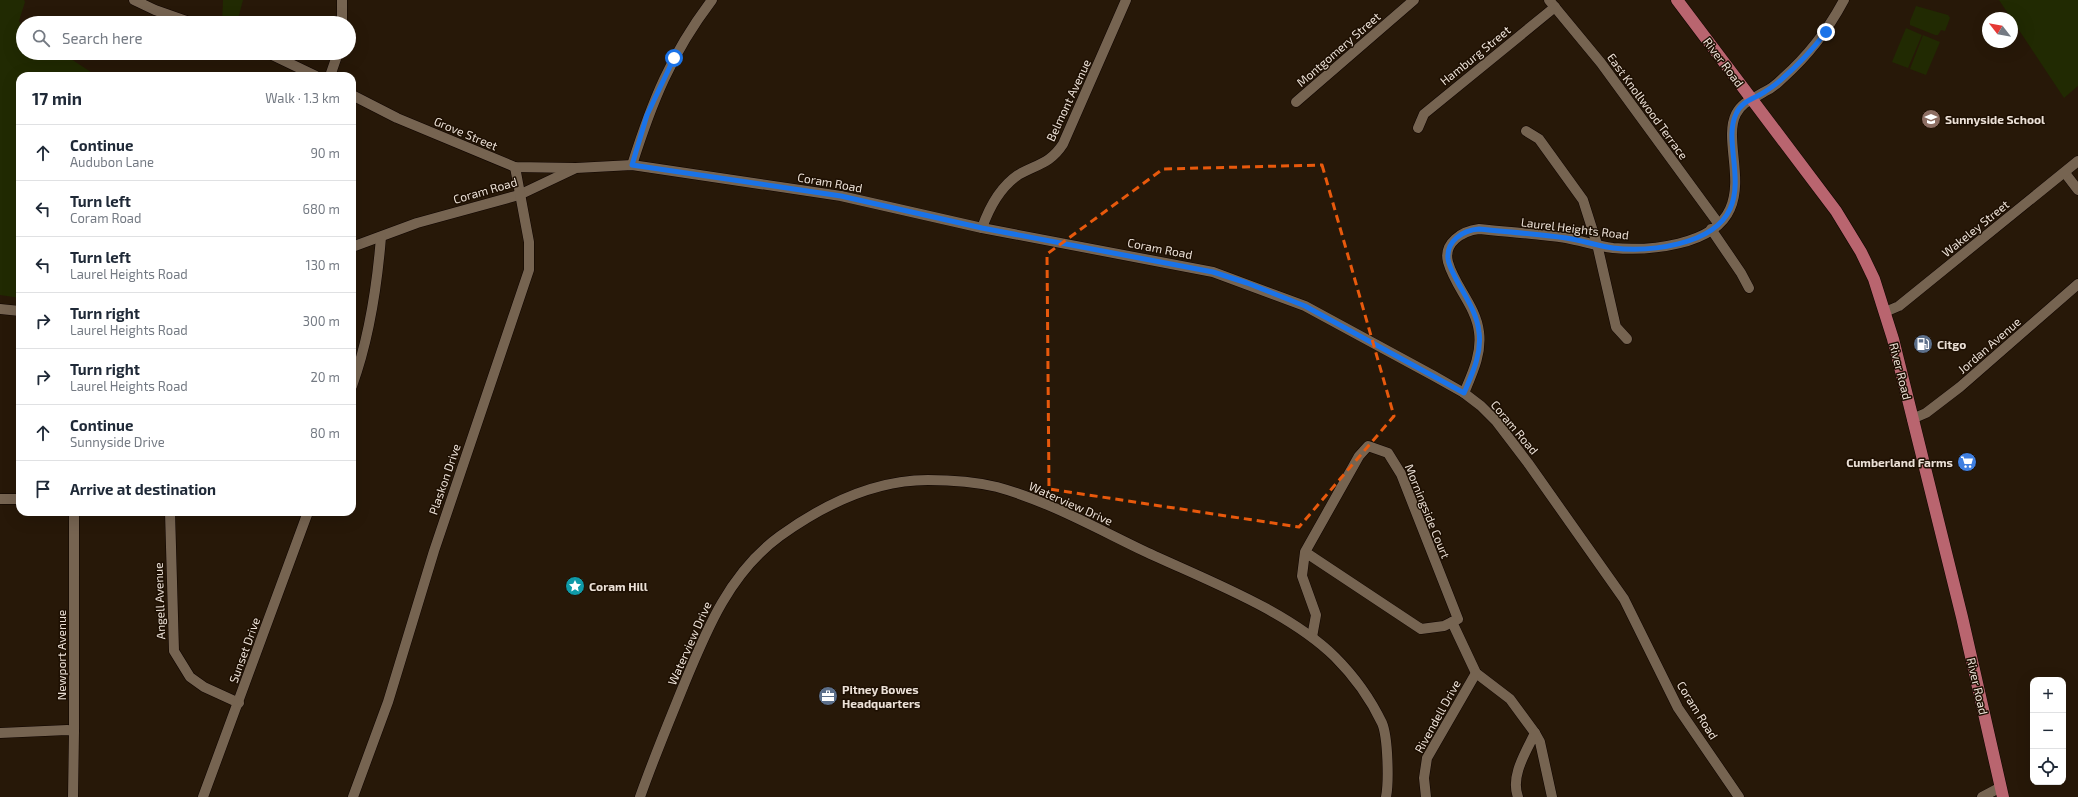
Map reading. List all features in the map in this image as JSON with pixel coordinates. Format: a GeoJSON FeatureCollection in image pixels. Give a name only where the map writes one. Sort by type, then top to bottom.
{"type":"FeatureCollection","features":[{"type":"Feature","properties":{"kind":"main road","name":"River Road"},"geometry":{"type":"LineString","coordinates":[[1676,0],[1799,160],[1851,234],[1874,279],[1885,312],[1962,617],[2002,792]]}},
{"type":"Feature","properties":{"kind":"street"},"geometry":{"type":"LineString","coordinates":[[134,0],[150,8],[172,16]]}},
{"type":"Feature","properties":{"kind":"street"},"geometry":{"type":"LineString","coordinates":[[342,0],[342,16]]}},
{"type":"Feature","properties":{"kind":"street"},"geometry":{"type":"LineString","coordinates":[[632,165],[647,115],[668,68],[694,23],[712,0]]}},
{"type":"Feature","properties":{"kind":"street","name":"Belmont Avenue"},"geometry":{"type":"LineString","coordinates":[[982,228],[994,200],[1002,189],[1018,175],[1050,160],[1064,144],[1126,0]]}},
{"type":"Feature","properties":{"kind":"street","name":"Montgomery Street"},"geometry":{"type":"LineString","coordinates":[[1296,102],[1414,0]]}},
{"type":"Feature","properties":{"kind":"street"},"geometry":{"type":"LineString","coordinates":[[1751,98],[1766,92],[1812,50],[1844,0]]}},
{"type":"Feature","properties":{"kind":"street","name":"Hamburg Street"},"geometry":{"type":"LineString","coordinates":[[1418,128],[1424,114],[1552,3]]}},
{"type":"Feature","properties":{"kind":"street","name":"East Knollwood Terrace"},"geometry":{"type":"LineString","coordinates":[[1552,3],[1601,63],[1714,226],[1749,288]]}},
{"type":"Feature","properties":{"kind":"street"},"geometry":{"type":"LineString","coordinates":[[283,60],[308,72]]}},
{"type":"Feature","properties":{"kind":"street"},"geometry":{"type":"LineString","coordinates":[[331,72],[336,60]]}},
{"type":"Feature","properties":{"kind":"street","name":"Grove Street"},"geometry":{"type":"LineString","coordinates":[[356,97],[397,118],[514,167],[576,168]]}},
{"type":"Feature","properties":{"kind":"street","name":"Laurel Heights Road"},"geometry":{"type":"LineString","coordinates":[[1464,393],[1475,366],[1480,343],[1479,331],[1474,314],[1449,264],[1449,250],[1457,236],[1467,231],[1479,229],[1566,238],[1613,248],[1656,248],[1675,245],[1702,236],[1729,211],[1735,194],[1736,181],[1732,138],[1735,115],[1745,102],[1751,98]]}},
{"type":"Feature","properties":{"kind":"street"},"geometry":{"type":"LineString","coordinates":[[1526,131],[1539,139],[1583,200],[1597,244],[1616,327],[1627,339]]}},
{"type":"Feature","properties":{"kind":"street","name":"Wakeley Street"},"geometry":{"type":"LineString","coordinates":[[1885,312],[1899,306],[2078,161]]}},
{"type":"Feature","properties":{"kind":"street","name":"Coram Road"},"geometry":{"type":"LineString","coordinates":[[356,246],[417,223],[519,195],[576,168],[632,165],[841,196],[982,228],[1199,269],[1247,283],[1305,306],[1464,393],[1481,406],[1496,421],[1524,457],[1624,599],[1678,708],[1739,797]]}},
{"type":"Feature","properties":{"kind":"street","name":"Plaskon Drive"},"geometry":{"type":"LineString","coordinates":[[353,797],[388,702],[434,551],[529,270],[529,242],[514,167]]}},
{"type":"Feature","properties":{"kind":"street"},"geometry":{"type":"LineString","coordinates":[[2065,173],[2078,190]]}},
{"type":"Feature","properties":{"kind":"street"},"geometry":{"type":"LineString","coordinates":[[356,375],[363,355],[379,264],[381,237]]}},
{"type":"Feature","properties":{"kind":"street","name":"Jordan Avenue"},"geometry":{"type":"LineString","coordinates":[[1912,419],[1926,413],[1960,387],[2078,284]]}},
{"type":"Feature","properties":{"kind":"street"},"geometry":{"type":"LineString","coordinates":[[0,309],[16,311]]}},
{"type":"Feature","properties":{"kind":"street","name":"Morningside Court"},"geometry":{"type":"LineString","coordinates":[[1312,637],[1316,615],[1302,576],[1305,552],[1359,456],[1368,446],[1388,453],[1401,474],[1458,619],[1452,622],[1476,673]]}},
{"type":"Feature","properties":{"kind":"street","name":"Waterview Drive"},"geometry":{"type":"LineString","coordinates":[[640,797],[656,751],[713,616],[729,590],[749,566],[778,538],[822,509],[866,489],[925,480],[958,482],[995,487],[1038,501],[1262,607],[1312,637],[1336,658],[1356,682],[1383,725],[1389,782],[1386,797]]}},
{"type":"Feature","properties":{"kind":"street"},"geometry":{"type":"LineString","coordinates":[[0,499],[16,499]]}},
{"type":"Feature","properties":{"kind":"street","name":"Newport Avenue"},"geometry":{"type":"LineString","coordinates":[[73,797],[74,516]]}},
{"type":"Feature","properties":{"kind":"street","name":"Angell Avenue"},"geometry":{"type":"LineString","coordinates":[[170,516],[174,651],[190,677],[204,687],[239,703]]}},
{"type":"Feature","properties":{"kind":"street","name":"Sunset Drive"},"geometry":{"type":"LineString","coordinates":[[203,797],[239,703],[307,516]]}},
{"type":"Feature","properties":{"kind":"street"},"geometry":{"type":"LineString","coordinates":[[1305,552],[1421,628],[1444,626],[1452,622]]}},
{"type":"Feature","properties":{"kind":"street"},"geometry":{"type":"LineString","coordinates":[[1476,673],[1510,699],[1535,733],[1540,742],[1552,797]]}},
{"type":"Feature","properties":{"kind":"street","name":"Rivendell Drive"},"geometry":{"type":"LineString","coordinates":[[1426,797],[1424,778],[1427,758],[1476,673]]}},
{"type":"Feature","properties":{"kind":"street"},"geometry":{"type":"LineString","coordinates":[[0,733],[67,730],[74,732]]}},
{"type":"Feature","properties":{"kind":"street"},"geometry":{"type":"LineString","coordinates":[[1518,797],[1514,788],[1520,764],[1535,733]]}},
{"type":"Feature","properties":{"kind":"street"},"geometry":{"type":"LineString","coordinates":[[1982,797],[2002,792]]}},
{"type":"Feature","properties":{"kind":"highlighted area"},"geometry":{"type":"Polygon","coordinates":[[[1322,165],[1394,416],[1299,527],[1049,489],[1047,254],[1163,169],[1322,165]]]}},
{"type":"Feature","properties":{"kind":"green space"},"geometry":{"type":"Polygon","coordinates":[[[0,0],[24,0],[25,2],[21,16],[16,16],[16,60],[73,60],[91,72],[16,72],[16,297],[0,295],[0,0]]]}},
{"type":"Feature","properties":{"kind":"green space"},"geometry":{"type":"Polygon","coordinates":[[[223,0],[243,0],[239,16],[222,16],[223,0]]]}},
{"type":"Feature","properties":{"kind":"green space"},"geometry":{"type":"Polygon","coordinates":[[[1999,0],[2078,0],[2078,86],[2064,98],[2018,29],[2018,12],[2007,12],[1999,0]]]}},
{"type":"Feature","properties":{"kind":"green space"},"geometry":{"type":"Polygon","coordinates":[[[1916,6],[1948,15],[1950,18],[1945,31],[1941,30],[1938,35],[1935,35],[1910,25],[1910,21],[1916,6]]]}},
{"type":"Feature","properties":{"kind":"green space"},"geometry":{"type":"Polygon","coordinates":[[[1906,28],[1922,35],[1908,68],[1892,62],[1906,28]]]}},
{"type":"Feature","properties":{"kind":"green space"},"geometry":{"type":"Polygon","coordinates":[[[1923,35],[1940,42],[1926,75],[1910,69],[1923,35]]]}},
{"type":"Feature","properties":{"kind":"place","name":"Sunnyside School"},"geometry":{"type":"Point","coordinates":[1931,119]}},
{"type":"Feature","properties":{"kind":"place","name":"Citgo"},"geometry":{"type":"Point","coordinates":[1923,344]}},
{"type":"Feature","properties":{"kind":"place","name":"Cumberland Farms"},"geometry":{"type":"Point","coordinates":[1967,462]}},
{"type":"Feature","properties":{"kind":"place","name":"Coram Hill"},"geometry":{"type":"Point","coordinates":[575,586]}},
{"type":"Feature","properties":{"kind":"place","name":"Pitney Bowes Headquarters"},"geometry":{"type":"Point","coordinates":[828,696]}},
{"type":"Feature","properties":{"kind":"route"},"geometry":{"type":"LineString","coordinates":[[674,58],[647,115],[632,165],[841,196],[982,228],[1069,243],[1213,272],[1247,283],[1305,306],[1464,393],[1479,355],[1480,343],[1479,331],[1471,307],[1449,264],[1449,250],[1457,236],[1467,231],[1479,229],[1566,238],[1613,248],[1656,248],[1675,245],[1702,236],[1725,217],[1732,205],[1736,181],[1732,138],[1735,115],[1745,102],[1766,92],[1783,78],[1812,50],[1826,32]]}}]}
